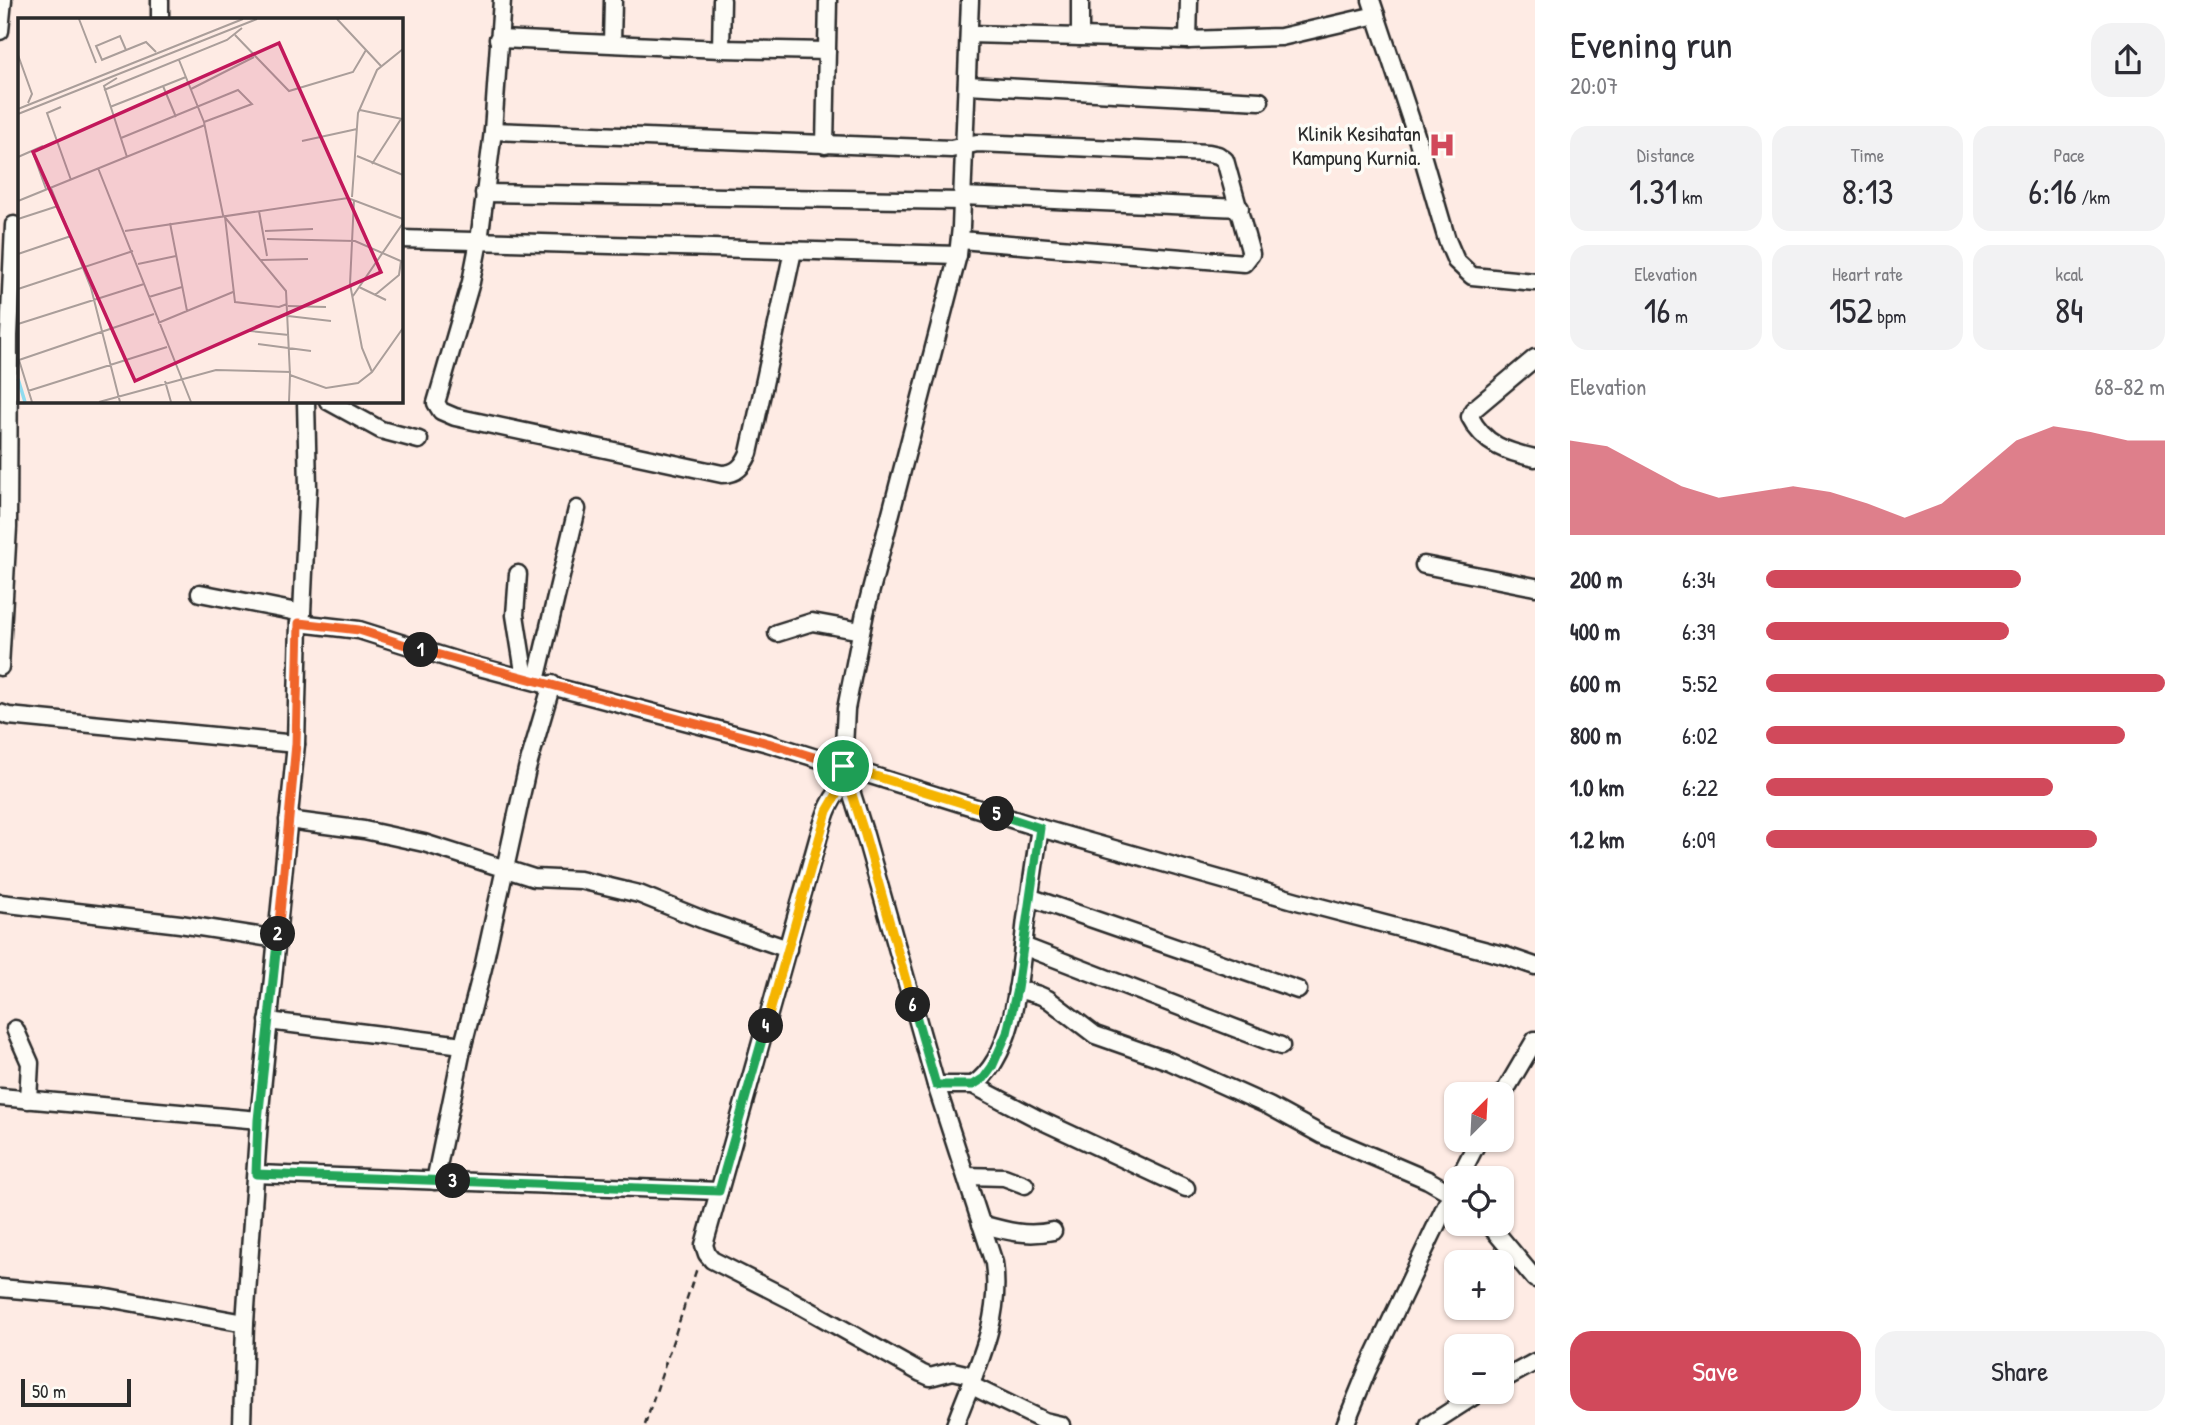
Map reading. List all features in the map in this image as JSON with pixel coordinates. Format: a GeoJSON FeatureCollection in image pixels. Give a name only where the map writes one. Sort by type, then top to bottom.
{"type":"FeatureCollection","features":[{"type":"Feature","properties":{"kind":"street"},"geometry":{"type":"LineString","coordinates":[[0,31],[2,0]]}},
{"type":"Feature","properties":{"kind":"street"},"geometry":{"type":"LineString","coordinates":[[160,0],[160,18]]}},
{"type":"Feature","properties":{"kind":"street"},"geometry":{"type":"LineString","coordinates":[[502,0],[493,131],[480,242],[436,403],[441,411],[455,417],[731,474],[739,470],[749,453],[793,251]]}},
{"type":"Feature","properties":{"kind":"street"},"geometry":{"type":"LineString","coordinates":[[612,43],[613,0]]}},
{"type":"Feature","properties":{"kind":"street"},"geometry":{"type":"LineString","coordinates":[[721,49],[722,0]]}},
{"type":"Feature","properties":{"kind":"street"},"geometry":{"type":"LineString","coordinates":[[825,145],[828,0]]}},
{"type":"Feature","properties":{"kind":"street"},"geometry":{"type":"LineString","coordinates":[[970,0],[959,248],[861,631],[846,709],[845,774],[827,811],[704,1245],[712,1260],[791,1300],[921,1373],[930,1377],[953,1371],[1044,1421],[1061,1425]]}},
{"type":"Feature","properties":{"kind":"street"},"geometry":{"type":"LineString","coordinates":[[1080,0],[1080,37]]}},
{"type":"Feature","properties":{"kind":"street"},"geometry":{"type":"LineString","coordinates":[[1188,40],[1189,0]]}},
{"type":"Feature","properties":{"kind":"street"},"geometry":{"type":"LineString","coordinates":[[969,34],[1188,40],[1281,37],[1373,8],[1456,261],[1472,276],[1535,282]]}},
{"type":"Feature","properties":{"kind":"street"},"geometry":{"type":"LineString","coordinates":[[498,39],[827,51]]}},
{"type":"Feature","properties":{"kind":"street"},"geometry":{"type":"LineString","coordinates":[[967,85],[1260,101]]}},
{"type":"Feature","properties":{"kind":"street"},"geometry":{"type":"LineString","coordinates":[[402,239],[793,251],[959,248],[1244,262],[1249,259],[1251,249],[1226,160],[1209,153],[977,143],[951,149],[493,131]]}},
{"type":"Feature","properties":{"kind":"street"},"geometry":{"type":"LineString","coordinates":[[484,193],[962,198],[1240,208]]}},
{"type":"Feature","properties":{"kind":"street"},"geometry":{"type":"LineString","coordinates":[[0,667],[5,335],[11,225]]}},
{"type":"Feature","properties":{"kind":"street"},"geometry":{"type":"LineString","coordinates":[[1535,358],[1473,410],[1470,417],[1492,444],[1501,450],[1535,458]]}},
{"type":"Feature","properties":{"kind":"street"},"geometry":{"type":"LineString","coordinates":[[242,1425],[258,1120],[296,744],[308,488],[306,402]]}},
{"type":"Feature","properties":{"kind":"street"},"geometry":{"type":"LineString","coordinates":[[330,402],[381,430],[419,440]]}},
{"type":"Feature","properties":{"kind":"street"},"geometry":{"type":"LineString","coordinates":[[435,1181],[463,1045],[533,746],[538,681],[577,509]]}},
{"type":"Feature","properties":{"kind":"street"},"geometry":{"type":"LineString","coordinates":[[1424,565],[1535,587]]}},
{"type":"Feature","properties":{"kind":"street"},"geometry":{"type":"LineString","coordinates":[[518,574],[515,615],[538,681]]}},
{"type":"Feature","properties":{"kind":"street"},"geometry":{"type":"LineString","coordinates":[[200,593],[359,630],[451,659],[768,743],[845,774],[1535,966]]}},
{"type":"Feature","properties":{"kind":"street"},"geometry":{"type":"LineString","coordinates":[[777,633],[812,622],[861,631]]}},
{"type":"Feature","properties":{"kind":"street"},"geometry":{"type":"LineString","coordinates":[[0,713],[296,744]]}},
{"type":"Feature","properties":{"kind":"street"},"geometry":{"type":"LineString","coordinates":[[845,774],[869,848],[936,1085],[994,1263],[996,1305],[992,1326],[955,1425]]}},
{"type":"Feature","properties":{"kind":"street"},"geometry":{"type":"LineString","coordinates":[[288,820],[364,830],[424,843],[534,878],[580,880],[639,894],[706,921],[788,949]]}},
{"type":"Feature","properties":{"kind":"street"},"geometry":{"type":"LineString","coordinates":[[973,1085],[984,1078],[1007,1033],[1017,989],[1040,828]]}},
{"type":"Feature","properties":{"kind":"street"},"geometry":{"type":"LineString","coordinates":[[1030,897],[1298,990]]}},
{"type":"Feature","properties":{"kind":"street"},"geometry":{"type":"LineString","coordinates":[[0,903],[180,923],[277,939]]}},
{"type":"Feature","properties":{"kind":"street"},"geometry":{"type":"LineString","coordinates":[[1023,946],[1281,1046]]}},
{"type":"Feature","properties":{"kind":"street"},"geometry":{"type":"LineString","coordinates":[[1017,989],[1040,995],[1095,1035],[1169,1062],[1269,1106],[1322,1135],[1444,1187]]}},
{"type":"Feature","properties":{"kind":"street"},"geometry":{"type":"LineString","coordinates":[[268,1021],[463,1045]]}},
{"type":"Feature","properties":{"kind":"street"},"geometry":{"type":"LineString","coordinates":[[15,1029],[30,1063],[29,1100]]}},
{"type":"Feature","properties":{"kind":"street"},"geometry":{"type":"LineString","coordinates":[[1510,1082],[1535,1040]]}},
{"type":"Feature","properties":{"kind":"street"},"geometry":{"type":"LineString","coordinates":[[936,1085],[973,1085],[1038,1119],[1186,1188]]}},
{"type":"Feature","properties":{"kind":"street"},"geometry":{"type":"LineString","coordinates":[[0,1097],[258,1120]]}},
{"type":"Feature","properties":{"kind":"street"},"geometry":{"type":"LineString","coordinates":[[256,1174],[719,1191]]}},
{"type":"Feature","properties":{"kind":"street"},"geometry":{"type":"LineString","coordinates":[[965,1176],[1004,1177],[1025,1185]]}},
{"type":"Feature","properties":{"kind":"street"},"geometry":{"type":"LineString","coordinates":[[1345,1425],[1367,1371],[1444,1212]]}},
{"type":"Feature","properties":{"kind":"street"},"geometry":{"type":"LineString","coordinates":[[981,1224],[1017,1233],[1039,1234],[1053,1231]]}},
{"type":"Feature","properties":{"kind":"street"},"geometry":{"type":"LineString","coordinates":[[1499,1236],[1535,1279]]}},
{"type":"Feature","properties":{"kind":"street"},"geometry":{"type":"LineString","coordinates":[[0,1288],[102,1297],[246,1323]]}},
{"type":"Feature","properties":{"kind":"street"},"geometry":{"type":"LineString","coordinates":[[1514,1373],[1535,1362]]}},
{"type":"Feature","properties":{"kind":"street"},"geometry":{"type":"LineString","coordinates":[[1429,1425],[1462,1404]]}},
{"type":"Feature","properties":{"kind":"path"},"geometry":{"type":"LineString","coordinates":[[645,1425],[704,1245]]}},
{"type":"Feature","properties":{"kind":"place","name":"Klinik Kesihatan Kampung Kurnia."},"geometry":{"type":"Point","coordinates":[1442,145]}},
{"type":"Feature","properties":{"kind":"route"},"geometry":{"type":"LineString","coordinates":[[843,766],[552,684],[464,663],[359,630],[299,623],[296,744],[258,1120],[256,1174],[719,1191],[818,839],[827,811],[841,787],[848,782],[843,766],[1040,828],[1017,989],[1007,1033],[992,1067],[984,1078],[973,1085],[936,1085],[865,835],[843,766]]}}]}
